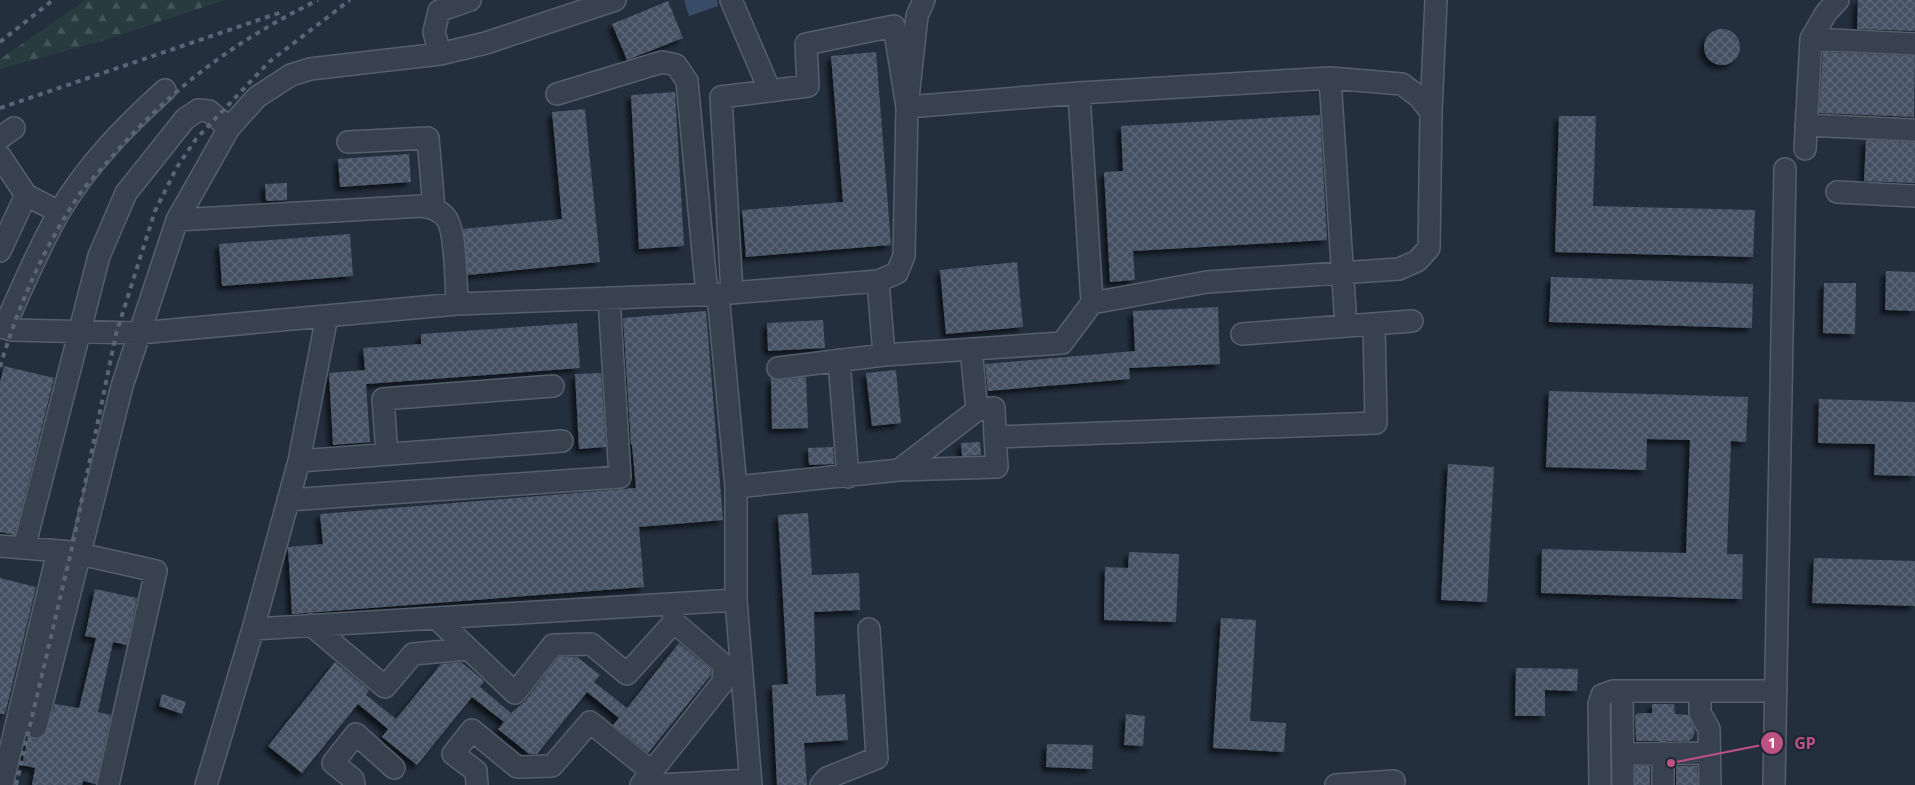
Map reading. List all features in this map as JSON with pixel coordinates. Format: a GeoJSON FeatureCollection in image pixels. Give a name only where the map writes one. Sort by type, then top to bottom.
{"type":"FeatureCollection","features":[{"type":"Feature","properties":{"kind":"lane"},"geometry":{"type":"LineString","coordinates":[[440,54],[434,32],[439,11],[470,0]]}},
{"type":"Feature","properties":{"kind":"lane"},"geometry":{"type":"LineString","coordinates":[[36,726],[122,386],[139,333],[177,220],[229,128],[257,96],[290,75],[310,69],[440,54],[486,43],[587,5],[615,0]]}},
{"type":"Feature","properties":{"kind":"lane"},"geometry":{"type":"LineString","coordinates":[[731,0],[770,91]]}},
{"type":"Feature","properties":{"kind":"lane"},"geometry":{"type":"LineString","coordinates":[[165,90],[122,130],[91,166],[59,212],[28,271],[2,327],[11,330],[139,333],[457,304],[719,294],[878,281],[897,273],[904,256],[907,107],[917,16],[924,0]]}},
{"type":"Feature","properties":{"kind":"lane"},"geometry":{"type":"LineString","coordinates":[[1092,303],[1207,282],[1399,269],[1417,261],[1429,248],[1431,112],[1436,0]]}},
{"type":"Feature","properties":{"kind":"lane"},"geometry":{"type":"LineString","coordinates":[[1805,149],[1811,39],[1826,13],[1838,0]]}},
{"type":"Feature","properties":{"kind":"lane"},"geometry":{"type":"LineString","coordinates":[[719,294],[721,97],[808,86],[806,44],[894,26],[907,107]]}},
{"type":"Feature","properties":{"kind":"lane"},"geometry":{"type":"LineString","coordinates":[[1811,39],[1915,44]]}},
{"type":"Feature","properties":{"kind":"lane"},"geometry":{"type":"LineString","coordinates":[[477,785],[476,771],[453,754],[472,730],[517,766],[552,766],[590,722],[651,780],[750,782],[736,600],[736,487],[719,294],[688,81],[676,65],[662,62],[557,94]]}},
{"type":"Feature","properties":{"kind":"lane"},"geometry":{"type":"LineString","coordinates":[[907,107],[1079,93],[1330,78],[1402,84],[1419,96],[1431,112]]}},
{"type":"Feature","properties":{"kind":"lane"},"geometry":{"type":"LineString","coordinates":[[1330,78],[1346,326]]}},
{"type":"Feature","properties":{"kind":"lane"},"geometry":{"type":"LineString","coordinates":[[778,368],[884,355],[1062,343],[1092,303],[1079,93]]}},
{"type":"Feature","properties":{"kind":"lane"},"geometry":{"type":"LineString","coordinates":[[24,548],[99,256],[126,193],[185,119],[198,110],[210,111],[229,128]]}},
{"type":"Feature","properties":{"kind":"lane"},"geometry":{"type":"LineString","coordinates":[[1806,125],[1914,130]]}},
{"type":"Feature","properties":{"kind":"lane"},"geometry":{"type":"LineString","coordinates":[[348,142],[428,138],[434,208]]}},
{"type":"Feature","properties":{"kind":"lane"},"geometry":{"type":"LineString","coordinates":[[0,156],[26,195],[59,212]]}},
{"type":"Feature","properties":{"kind":"lane"},"geometry":{"type":"LineString","coordinates":[[1774,785],[1785,169]]}},
{"type":"Feature","properties":{"kind":"lane"},"geometry":{"type":"LineString","coordinates":[[1837,192],[1915,196]]}},
{"type":"Feature","properties":{"kind":"lane"},"geometry":{"type":"LineString","coordinates":[[0,251],[26,195]]}},
{"type":"Feature","properties":{"kind":"lane"},"geometry":{"type":"LineString","coordinates":[[177,220],[422,206],[434,208],[446,218],[452,232],[457,304]]}},
{"type":"Feature","properties":{"kind":"lane"},"geometry":{"type":"LineString","coordinates":[[878,281],[884,355]]}},
{"type":"Feature","properties":{"kind":"lane"},"geometry":{"type":"LineString","coordinates":[[288,500],[620,477],[609,298]]}},
{"type":"Feature","properties":{"kind":"lane"},"geometry":{"type":"LineString","coordinates":[[206,785],[253,629],[299,461],[327,316]]}},
{"type":"Feature","properties":{"kind":"lane"},"geometry":{"type":"LineString","coordinates":[[1242,334],[1412,322]]}},
{"type":"Feature","properties":{"kind":"lane"},"geometry":{"type":"LineString","coordinates":[[995,437],[1376,423],[1374,325]]}},
{"type":"Feature","properties":{"kind":"lane"},"geometry":{"type":"LineString","coordinates":[[971,349],[977,410]]}},
{"type":"Feature","properties":{"kind":"lane"},"geometry":{"type":"LineString","coordinates":[[839,360],[848,477]]}},
{"type":"Feature","properties":{"kind":"lane"},"geometry":{"type":"LineString","coordinates":[[387,454],[383,399],[553,386]]}},
{"type":"Feature","properties":{"kind":"lane"},"geometry":{"type":"LineString","coordinates":[[736,487],[848,477],[899,470],[997,467],[994,408],[977,410],[899,470]]}},
{"type":"Feature","properties":{"kind":"lane"},"geometry":{"type":"LineString","coordinates":[[299,461],[562,441]]}},
{"type":"Feature","properties":{"kind":"lane"},"geometry":{"type":"LineString","coordinates":[[0,546],[81,554],[156,571],[108,785]]}},
{"type":"Feature","properties":{"kind":"lane"},"geometry":{"type":"LineString","coordinates":[[2,785],[58,551]]}},
{"type":"Feature","properties":{"kind":"lane"},"geometry":{"type":"LineString","coordinates":[[253,629],[436,618],[674,613],[736,600]]}},
{"type":"Feature","properties":{"kind":"lane"},"geometry":{"type":"LineString","coordinates":[[436,618],[515,693],[553,646],[591,644],[627,674],[674,613]]}},
{"type":"Feature","properties":{"kind":"lane"},"geometry":{"type":"LineString","coordinates":[[651,780],[723,682],[724,665],[674,613]]}},
{"type":"Feature","properties":{"kind":"lane"},"geometry":{"type":"LineString","coordinates":[[311,626],[385,687],[413,654],[467,649]]}},
{"type":"Feature","properties":{"kind":"lane"},"geometry":{"type":"LineString","coordinates":[[821,785],[827,778],[877,758],[869,629]]}},
{"type":"Feature","properties":{"kind":"lane"},"geometry":{"type":"LineString","coordinates":[[1600,785],[1599,704],[1602,695],[1622,691],[1776,691]]}},
{"type":"Feature","properties":{"kind":"lane"},"geometry":{"type":"LineString","coordinates":[[1622,691],[1623,785]]}},
{"type":"Feature","properties":{"kind":"lane"},"geometry":{"type":"LineString","coordinates":[[1700,691],[1700,713],[1709,729],[1710,785]]}},
{"type":"Feature","properties":{"kind":"lane"},"geometry":{"type":"LineString","coordinates":[[354,785],[353,779],[333,763],[356,734],[394,768]]}},
{"type":"Feature","properties":{"kind":"lane"},"geometry":{"type":"LineString","coordinates":[[1663,753],[1663,785]]}},
{"type":"Feature","properties":{"kind":"lane"},"geometry":{"type":"LineString","coordinates":[[1623,754],[1709,753]]}},
{"type":"Feature","properties":{"kind":"lane"},"geometry":{"type":"LineString","coordinates":[[1336,785],[1367,780],[1393,779]]}},
{"type":"Feature","properties":{"kind":"green space"},"geometry":{"type":"Polygon","coordinates":[[[86,0],[225,0],[105,40],[0,69],[0,59],[86,0]]]}},
{"type":"Feature","properties":{"kind":"water"},"geometry":{"type":"Polygon","coordinates":[[[684,0],[717,0],[718,6],[689,16],[684,0]]]}},
{"type":"Feature","properties":{"kind":"building"},"geometry":{"type":"Polygon","coordinates":[[[1858,0],[1915,0],[1915,31],[1857,29],[1858,0]]]}},
{"type":"Feature","properties":{"kind":"building"},"geometry":{"type":"Polygon","coordinates":[[[668,1],[683,38],[627,60],[612,24],[668,1]]]}},
{"type":"Feature","properties":{"kind":"building"},"geometry":{"type":"Polygon","coordinates":[[[1722,29],[1734,35],[1740,47],[1734,59],[1722,65],[1710,59],[1704,47],[1710,35],[1722,29]]]}},
{"type":"Feature","properties":{"kind":"building"},"geometry":{"type":"Polygon","coordinates":[[[876,52],[891,245],[746,257],[742,210],[843,202],[831,56],[876,52]]]}},
{"type":"Feature","properties":{"kind":"building"},"geometry":{"type":"Polygon","coordinates":[[[1823,52],[1915,56],[1914,117],[1819,113],[1823,52]]]}},
{"type":"Feature","properties":{"kind":"building"},"geometry":{"type":"Polygon","coordinates":[[[675,92],[684,246],[639,249],[631,95],[675,92]]]}},
{"type":"Feature","properties":{"kind":"building"},"geometry":{"type":"Polygon","coordinates":[[[585,109],[600,262],[468,275],[463,229],[562,219],[552,112],[585,109]]]}},
{"type":"Feature","properties":{"kind":"building"},"geometry":{"type":"Polygon","coordinates":[[[1320,115],[1327,240],[1133,251],[1135,280],[1110,282],[1104,172],[1123,171],[1121,126],[1320,115]]]}},
{"type":"Feature","properties":{"kind":"building"},"geometry":{"type":"Polygon","coordinates":[[[1559,116],[1596,116],[1593,206],[1755,210],[1753,257],[1555,252],[1559,116]]]}},
{"type":"Feature","properties":{"kind":"building"},"geometry":{"type":"Polygon","coordinates":[[[1866,140],[1915,142],[1915,183],[1864,181],[1866,140]]]}},
{"type":"Feature","properties":{"kind":"building"},"geometry":{"type":"Polygon","coordinates":[[[409,154],[411,182],[340,187],[338,159],[409,154]]]}},
{"type":"Feature","properties":{"kind":"building"},"geometry":{"type":"Polygon","coordinates":[[[287,183],[287,200],[266,201],[265,184],[287,183]]]}},
{"type":"Feature","properties":{"kind":"building"},"geometry":{"type":"Polygon","coordinates":[[[350,234],[353,276],[222,286],[219,244],[350,234]]]}},
{"type":"Feature","properties":{"kind":"building"},"geometry":{"type":"Polygon","coordinates":[[[1017,262],[1023,327],[946,334],[940,270],[1017,262]]]}},
{"type":"Feature","properties":{"kind":"building"},"geometry":{"type":"Polygon","coordinates":[[[1886,271],[1915,272],[1915,311],[1885,310],[1886,271]]]}},
{"type":"Feature","properties":{"kind":"building"},"geometry":{"type":"Polygon","coordinates":[[[1551,277],[1753,284],[1752,328],[1549,322],[1551,277]]]}},
{"type":"Feature","properties":{"kind":"building"},"geometry":{"type":"Polygon","coordinates":[[[1824,283],[1856,283],[1855,334],[1823,333],[1824,283]]]}},
{"type":"Feature","properties":{"kind":"building"},"geometry":{"type":"Polygon","coordinates":[[[1218,307],[1220,364],[1129,368],[1130,379],[988,391],[985,364],[1135,351],[1133,311],[1218,307]]]}},
{"type":"Feature","properties":{"kind":"building"},"geometry":{"type":"Polygon","coordinates":[[[706,311],[723,520],[639,527],[644,587],[292,614],[288,547],[323,544],[320,514],[636,488],[631,445],[623,318],[706,311]]]}},
{"type":"Feature","properties":{"kind":"building"},"geometry":{"type":"Polygon","coordinates":[[[823,320],[825,348],[768,351],[767,323],[823,320]]]}},
{"type":"Feature","properties":{"kind":"building"},"geometry":{"type":"Polygon","coordinates":[[[577,323],[580,368],[366,384],[370,442],[333,445],[329,373],[365,370],[363,348],[421,344],[421,334],[577,323]]]}},
{"type":"Feature","properties":{"kind":"building"},"geometry":{"type":"Polygon","coordinates":[[[4,366],[54,378],[15,535],[0,532],[0,382],[4,366]]]}},
{"type":"Feature","properties":{"kind":"building"},"geometry":{"type":"Polygon","coordinates":[[[896,370],[901,423],[872,426],[866,373],[896,370]]]}},
{"type":"Feature","properties":{"kind":"building"},"geometry":{"type":"Polygon","coordinates":[[[601,373],[606,447],[579,449],[575,374],[601,373]]]}},
{"type":"Feature","properties":{"kind":"building"},"geometry":{"type":"Polygon","coordinates":[[[806,377],[808,428],[772,429],[771,378],[780,380],[806,377]]]}},
{"type":"Feature","properties":{"kind":"building"},"geometry":{"type":"Polygon","coordinates":[[[1549,391],[1748,397],[1746,442],[1731,441],[1727,554],[1743,554],[1742,599],[1541,593],[1542,549],[1686,553],[1690,440],[1647,439],[1646,470],[1546,467],[1549,391]]]}},
{"type":"Feature","properties":{"kind":"building"},"geometry":{"type":"Polygon","coordinates":[[[1819,399],[1915,402],[1915,476],[1874,475],[1875,444],[1818,443],[1819,399]]]}},
{"type":"Feature","properties":{"kind":"building"},"geometry":{"type":"Polygon","coordinates":[[[980,442],[981,455],[962,456],[961,443],[980,442]]]}},
{"type":"Feature","properties":{"kind":"building"},"geometry":{"type":"Polygon","coordinates":[[[833,447],[834,464],[809,465],[808,448],[833,447]]]}},
{"type":"Feature","properties":{"kind":"building"},"geometry":{"type":"Polygon","coordinates":[[[1448,464],[1494,467],[1487,602],[1441,600],[1448,464]]]}},
{"type":"Feature","properties":{"kind":"building"},"geometry":{"type":"Polygon","coordinates":[[[808,513],[812,575],[859,573],[860,610],[814,612],[816,696],[845,694],[848,740],[804,743],[807,785],[777,785],[772,685],[788,684],[778,515],[808,513]]]}},
{"type":"Feature","properties":{"kind":"building"},"geometry":{"type":"Polygon","coordinates":[[[1129,552],[1179,554],[1176,622],[1104,620],[1105,567],[1128,568],[1129,552]]]}},
{"type":"Feature","properties":{"kind":"building"},"geometry":{"type":"Polygon","coordinates":[[[1814,558],[1915,561],[1915,606],[1812,603],[1814,558]]]}},
{"type":"Feature","properties":{"kind":"building"},"geometry":{"type":"Polygon","coordinates":[[[0,578],[36,587],[5,714],[0,714],[0,578]]]}},
{"type":"Feature","properties":{"kind":"building"},"geometry":{"type":"Polygon","coordinates":[[[95,589],[137,598],[127,645],[113,642],[98,712],[111,715],[96,784],[83,781],[82,785],[32,785],[35,768],[22,765],[28,736],[39,739],[45,735],[55,704],[79,708],[96,638],[85,636],[95,589]]]}},
{"type":"Feature","properties":{"kind":"building"},"geometry":{"type":"Polygon","coordinates":[[[1221,618],[1256,620],[1250,721],[1286,723],[1284,752],[1213,748],[1221,618]]]}},
{"type":"Feature","properties":{"kind":"building"},"geometry":{"type":"Polygon","coordinates":[[[679,643],[711,670],[711,675],[648,753],[613,725],[619,718],[587,692],[537,754],[529,754],[498,729],[504,722],[472,697],[417,765],[382,737],[388,729],[358,704],[302,773],[268,746],[335,662],[369,690],[366,695],[396,719],[441,664],[461,662],[484,681],[480,687],[511,713],[525,701],[559,657],[577,657],[600,675],[594,682],[627,708],[679,643]]]}},
{"type":"Feature","properties":{"kind":"building"},"geometry":{"type":"Polygon","coordinates":[[[1516,668],[1578,669],[1577,691],[1545,690],[1545,716],[1515,716],[1516,668]]]}},
{"type":"Feature","properties":{"kind":"building"},"geometry":{"type":"Polygon","coordinates":[[[162,694],[186,702],[182,714],[159,706],[162,694]]]}},
{"type":"Feature","properties":{"kind":"building"},"geometry":{"type":"Polygon","coordinates":[[[1652,704],[1674,704],[1675,714],[1688,715],[1695,730],[1693,737],[1689,741],[1636,741],[1635,716],[1638,713],[1652,713],[1652,704]]]}},
{"type":"Feature","properties":{"kind":"building"},"geometry":{"type":"Polygon","coordinates":[[[1126,714],[1145,716],[1143,746],[1124,745],[1126,714]]]}},
{"type":"Feature","properties":{"kind":"building"},"geometry":{"type":"Polygon","coordinates":[[[1047,744],[1093,745],[1092,769],[1046,767],[1047,744]]]}},
{"type":"Feature","properties":{"kind":"building"},"geometry":{"type":"Polygon","coordinates":[[[1635,766],[1650,766],[1650,785],[1635,785],[1635,766]]]}},
{"type":"Feature","properties":{"kind":"building"},"geometry":{"type":"Polygon","coordinates":[[[1676,766],[1697,766],[1698,785],[1676,785],[1676,766]]]}},
{"type":"Feature","properties":{"kind":"railway"},"geometry":{"type":"LineString","coordinates":[[0,42],[53,0]]}},
{"type":"Feature","properties":{"kind":"railway"},"geometry":{"type":"LineString","coordinates":[[0,367],[23,300],[43,257],[66,215],[90,181],[157,109],[206,68],[259,32],[318,0]]}},
{"type":"Feature","properties":{"kind":"railway"},"geometry":{"type":"LineString","coordinates":[[16,785],[71,552],[116,334],[155,211],[177,167],[196,139],[269,62],[350,0]]}},
{"type":"Feature","properties":{"kind":"railway"},"geometry":{"type":"LineString","coordinates":[[0,108],[282,12]]}},
{"type":"Feature","properties":{"kind":"place","name":"GP"},"geometry":{"type":"Point","coordinates":[1671,763]}}]}
